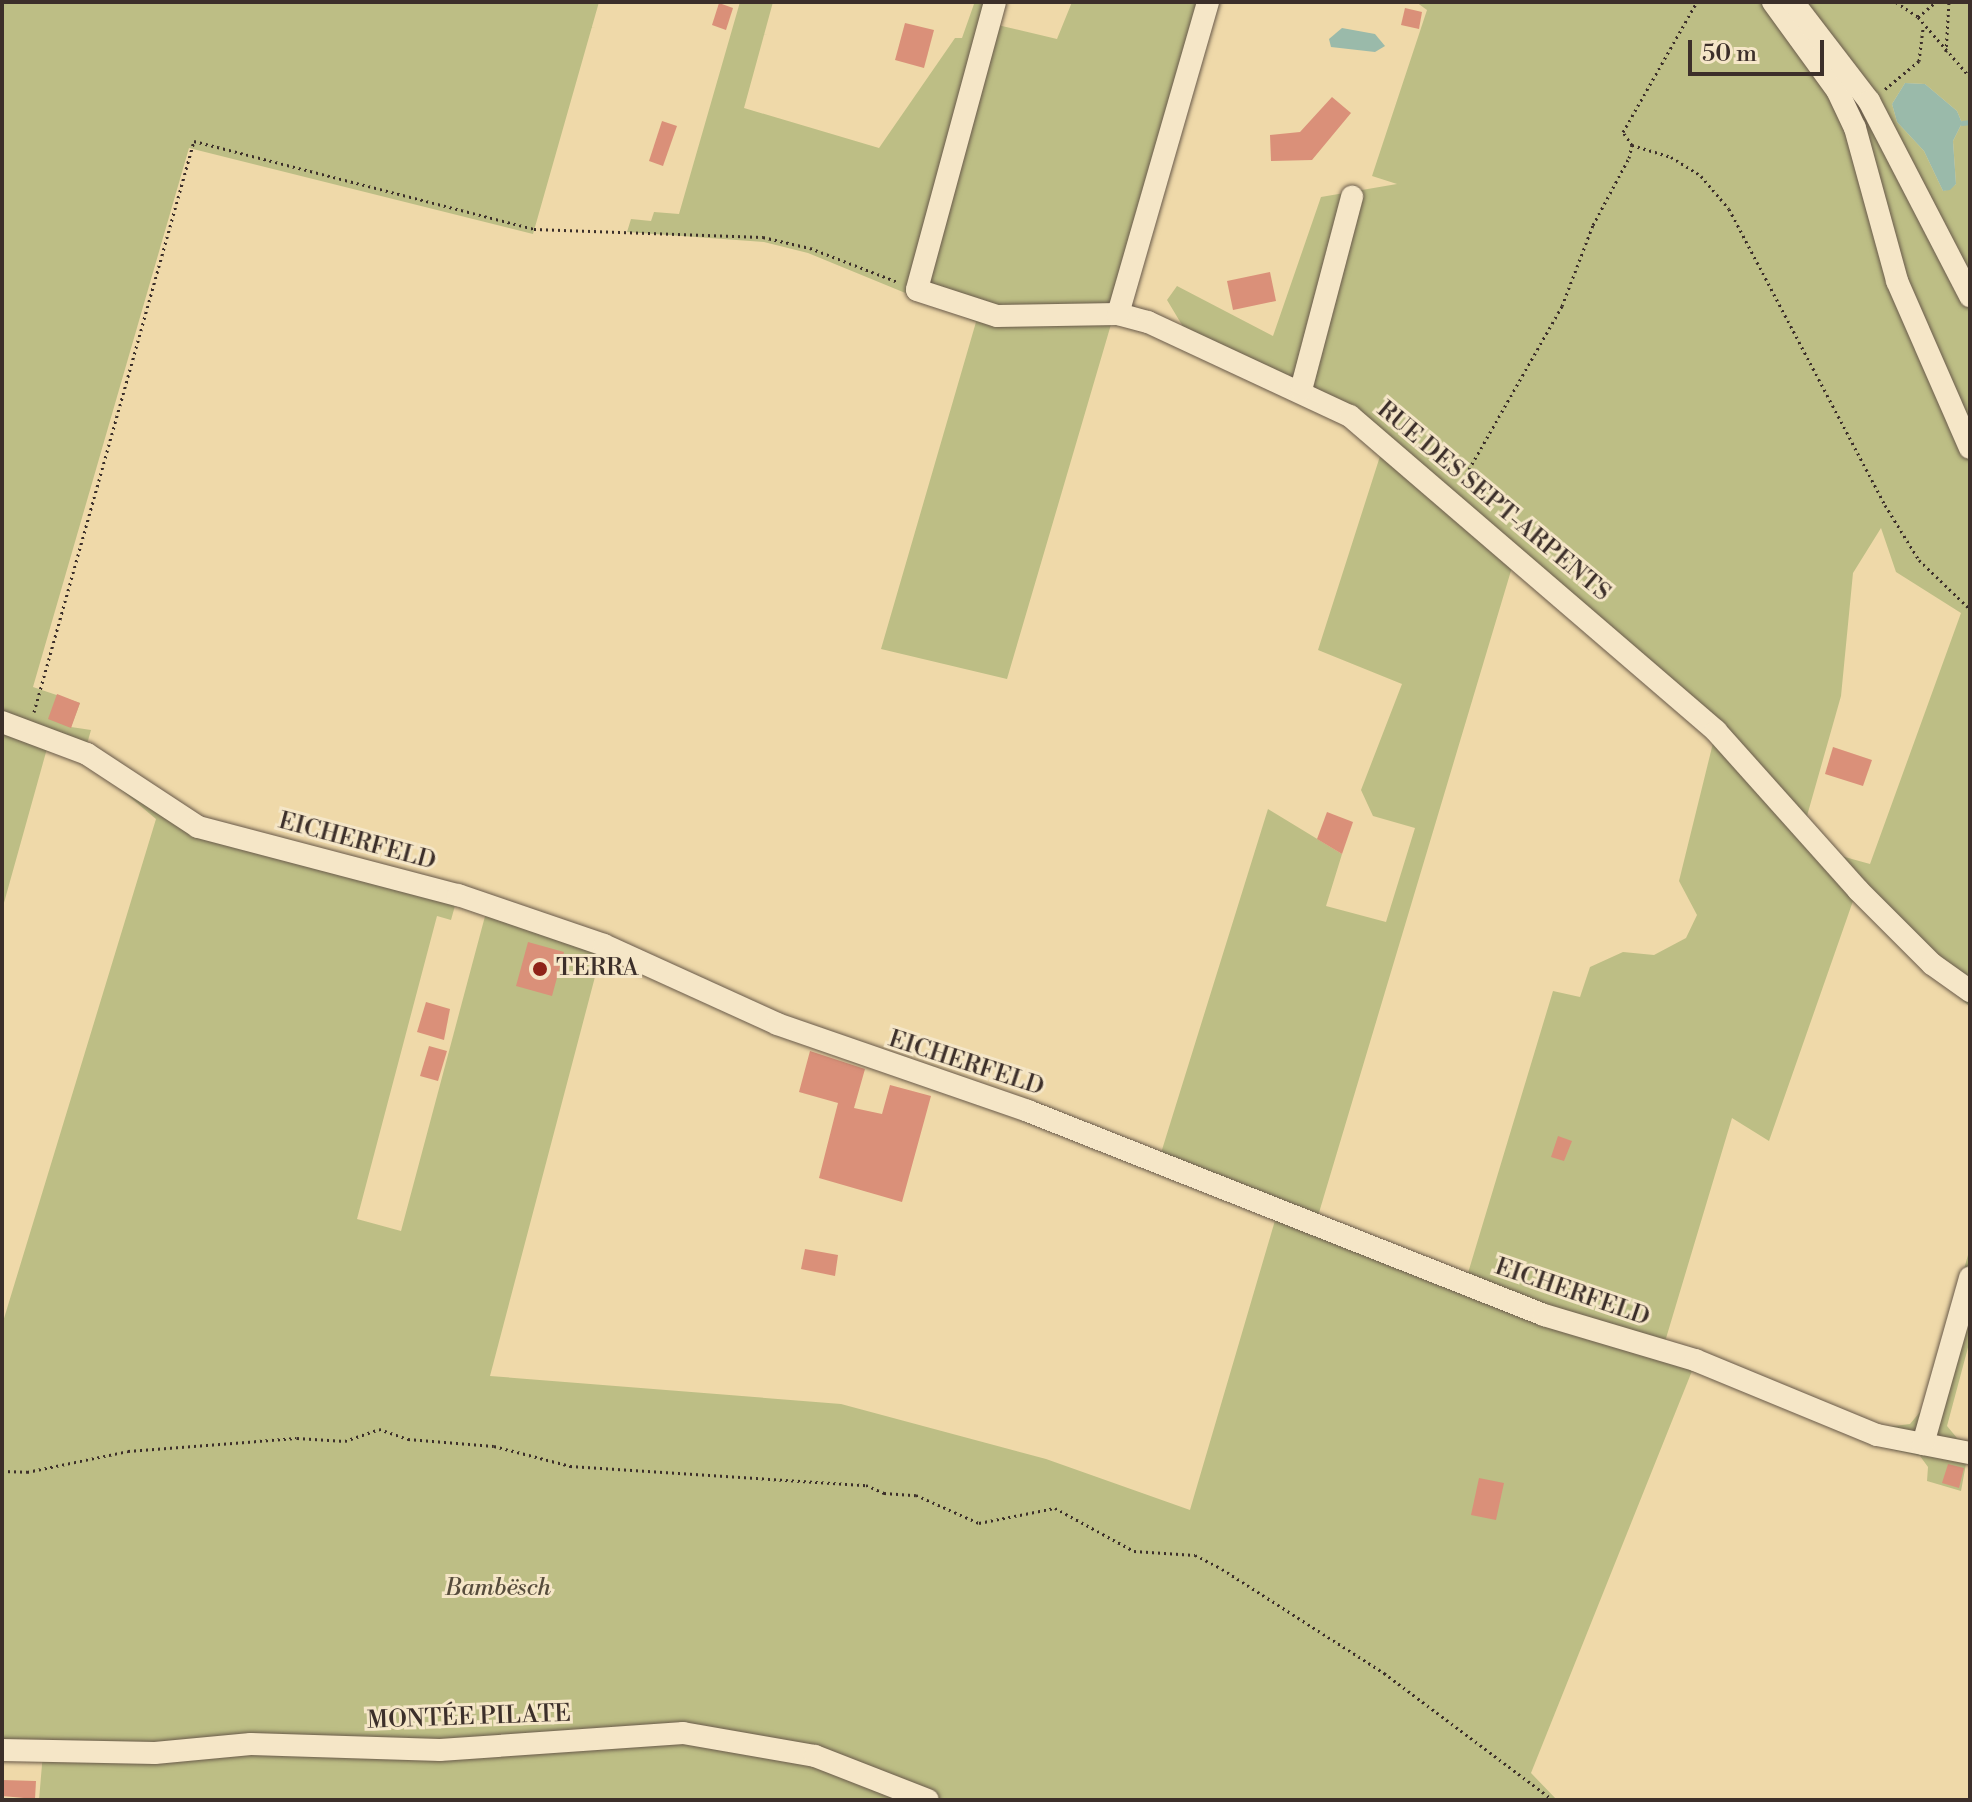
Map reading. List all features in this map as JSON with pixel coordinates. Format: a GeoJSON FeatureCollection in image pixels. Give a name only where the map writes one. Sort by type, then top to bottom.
{"type":"FeatureCollection","features":[{"type":"Feature","properties":{"kind":"street"},"geometry":{"type":"LineString","coordinates":[[917,290],[995,2]]}},
{"type":"Feature","properties":{"kind":"street"},"geometry":{"type":"LineString","coordinates":[[1118,314],[1208,2]]}},
{"type":"Feature","properties":{"kind":"street"},"geometry":{"type":"LineString","coordinates":[[1773,2],[1837,90],[1855,128],[1897,281],[1970,448]]}},
{"type":"Feature","properties":{"kind":"street"},"geometry":{"type":"LineString","coordinates":[[1793,2],[1869,101],[1970,296]]}},
{"type":"Feature","properties":{"kind":"street"},"geometry":{"type":"LineString","coordinates":[[1301,390],[1352,197]]}},
{"type":"Feature","properties":{"kind":"street","name":"RUE DES SEPT-ARPENTS"},"geometry":{"type":"LineString","coordinates":[[917,290],[997,316],[1118,314],[1301,390],[1350,416],[1452,500],[1716,731],[1858,890],[1932,964],[1970,991]]}},
{"type":"Feature","properties":{"kind":"street","name":"EICHERFELD"},"geometry":{"type":"LineString","coordinates":[[2,722],[87,754],[198,827],[458,895],[604,945],[777,1024],[1028,1111],[1544,1315],[1695,1360],[1877,1435],[1923,1444]]}},
{"type":"Feature","properties":{"kind":"street"},"geometry":{"type":"LineString","coordinates":[[1970,1278],[1923,1444],[1970,1453]]}},
{"type":"Feature","properties":{"kind":"street","name":"MONTÉE PILATE"},"geometry":{"type":"LineString","coordinates":[[2,1750],[155,1753],[251,1744],[440,1750],[683,1733],[815,1756],[928,1800]]}},
{"type":"Feature","properties":{"kind":"path"},"geometry":{"type":"LineString","coordinates":[[1697,2],[1623,132],[1632,145],[1671,157],[1701,176],[1729,209],[1885,505],[1919,560],[1970,609]]}},
{"type":"Feature","properties":{"kind":"path"},"geometry":{"type":"LineString","coordinates":[[1896,2],[1918,17],[1923,28],[1970,77]]}},
{"type":"Feature","properties":{"kind":"path"},"geometry":{"type":"LineString","coordinates":[[1918,17],[1936,2]]}},
{"type":"Feature","properties":{"kind":"path"},"geometry":{"type":"LineString","coordinates":[[1946,52],[1949,2]]}},
{"type":"Feature","properties":{"kind":"path"},"geometry":{"type":"LineString","coordinates":[[1869,101],[1919,61],[1923,28]]}},
{"type":"Feature","properties":{"kind":"path"},"geometry":{"type":"LineString","coordinates":[[29,730],[194,141],[534,229],[763,237],[810,248],[917,290]]}},
{"type":"Feature","properties":{"kind":"path"},"geometry":{"type":"LineString","coordinates":[[1452,500],[1562,306],[1593,225],[1632,145]]}},
{"type":"Feature","properties":{"kind":"path"},"geometry":{"type":"LineString","coordinates":[[2,1471],[27,1472],[128,1451],[297,1438],[345,1441],[379,1429],[408,1439],[494,1446],[570,1466],[866,1485],[884,1493],[916,1495],[979,1523],[1055,1508],[1134,1551],[1195,1555],[1222,1569],[1384,1673],[1553,1800]]}},
{"type":"Feature","properties":{"kind":"green space","name":"Bambësch"},"geometry":{"type":"Polygon","coordinates":[[[2,2],[599,2],[533,234],[189,148],[33,687],[80,703],[71,727],[91,730],[87,744],[202,818],[471,890],[606,936],[788,1019],[1161,1153],[1268,809],[1342,854],[1326,906],[1386,922],[1415,828],[1373,816],[1361,790],[1402,684],[1318,650],[1382,450],[1347,423],[1299,397],[1145,329],[1112,321],[1007,679],[881,649],[976,322],[808,253],[764,242],[627,232],[631,219],[651,221],[654,212],[679,214],[740,2],[773,2],[744,108],[879,148],[955,38],[962,38],[974,4],[969,2],[995,2],[989,23],[1057,39],[1072,2],[1208,2],[1120,306],[1188,335],[1167,300],[1177,286],[1273,336],[1321,197],[1397,184],[1372,176],[1427,10],[1416,2],[1970,2],[1970,1007],[1853,901],[1769,1141],[1732,1118],[1664,1345],[1737,1366],[1878,1428],[1910,1424],[1925,1406],[1970,1248],[1970,1340],[1947,1426],[1957,1438],[1970,1442],[1961,1491],[1927,1481],[1928,1467],[1920,1456],[1885,1448],[1692,1371],[1531,1773],[1557,1800],[39,1800],[43,1753],[2,1750],[2,1325],[156,819],[105,776],[48,745],[2,910],[2,731],[21,737],[25,721],[2,713],[2,2]],[[1905,83],[1892,104],[1897,122],[1924,151],[1943,191],[1950,189],[1956,184],[1953,141],[1962,123],[1957,111],[1925,84],[1905,83]],[[1881,528],[1853,573],[1841,696],[1803,830],[1823,851],[1870,864],[1961,613],[1896,572],[1881,528]],[[1513,564],[1318,1216],[1468,1273],[1553,991],[1580,997],[1590,967],[1623,952],[1654,955],[1686,938],[1697,915],[1679,881],[1714,739],[1513,564]],[[458,895],[451,920],[437,916],[357,1219],[401,1231],[488,905],[458,895]],[[601,954],[490,1376],[841,1404],[1046,1459],[1190,1510],[1276,1217],[1023,1117],[1024,1110],[778,1024],[774,1033],[601,954]]]}},
{"type":"Feature","properties":{"kind":"shaded area"},"geometry":{"type":"Polygon","coordinates":[[[1342,28],[1375,34],[1385,46],[1375,52],[1331,47],[1329,39],[1342,28]]]}},
{"type":"Feature","properties":{"kind":"shaded area"},"geometry":{"type":"Polygon","coordinates":[[[1905,83],[1925,84],[1957,111],[1962,123],[1953,141],[1956,184],[1950,190],[1943,191],[1924,151],[1897,122],[1892,104],[1905,83]]]}},
{"type":"Feature","properties":{"kind":"building"},"geometry":{"type":"Polygon","coordinates":[[[719,3],[733,8],[726,30],[712,25],[719,3]]]}},
{"type":"Feature","properties":{"kind":"building"},"geometry":{"type":"Polygon","coordinates":[[[1405,8],[1422,12],[1419,29],[1401,25],[1405,8]]]}},
{"type":"Feature","properties":{"kind":"building"},"geometry":{"type":"Polygon","coordinates":[[[905,23],[934,30],[924,68],[895,60],[905,23]]]}},
{"type":"Feature","properties":{"kind":"building"},"geometry":{"type":"Polygon","coordinates":[[[1332,97],[1351,113],[1312,160],[1271,161],[1270,135],[1300,132],[1332,97]]]}},
{"type":"Feature","properties":{"kind":"building"},"geometry":{"type":"Polygon","coordinates":[[[662,121],[677,126],[663,166],[649,161],[662,121]]]}},
{"type":"Feature","properties":{"kind":"building"},"geometry":{"type":"Polygon","coordinates":[[[1270,272],[1276,301],[1233,310],[1227,281],[1270,272]]]}},
{"type":"Feature","properties":{"kind":"building"},"geometry":{"type":"Polygon","coordinates":[[[57,694],[80,703],[71,728],[48,719],[57,694]]]}},
{"type":"Feature","properties":{"kind":"building"},"geometry":{"type":"Polygon","coordinates":[[[1833,747],[1872,760],[1863,786],[1825,774],[1833,747]]]}},
{"type":"Feature","properties":{"kind":"building"},"geometry":{"type":"Polygon","coordinates":[[[1327,812],[1353,822],[1342,854],[1317,839],[1327,812]]]}},
{"type":"Feature","properties":{"kind":"building","name":"TERRA"},"geometry":{"type":"Polygon","coordinates":[[[528,942],[564,952],[552,996],[516,986],[528,942]]]}},
{"type":"Feature","properties":{"kind":"building"},"geometry":{"type":"Polygon","coordinates":[[[426,1002],[450,1009],[444,1040],[417,1032],[426,1002]]]}},
{"type":"Feature","properties":{"kind":"building"},"geometry":{"type":"Polygon","coordinates":[[[429,1046],[447,1051],[438,1081],[420,1076],[429,1046]]]}},
{"type":"Feature","properties":{"kind":"building"},"geometry":{"type":"Polygon","coordinates":[[[810,1051],[865,1069],[854,1108],[882,1114],[890,1085],[931,1096],[902,1202],[819,1178],[838,1103],[799,1092],[810,1051]]]}},
{"type":"Feature","properties":{"kind":"building"},"geometry":{"type":"Polygon","coordinates":[[[1558,1136],[1572,1141],[1564,1161],[1551,1157],[1558,1136]]]}},
{"type":"Feature","properties":{"kind":"building"},"geometry":{"type":"Polygon","coordinates":[[[805,1249],[838,1255],[835,1276],[801,1269],[805,1249]]]}},
{"type":"Feature","properties":{"kind":"building"},"geometry":{"type":"Polygon","coordinates":[[[1948,1464],[1964,1468],[1959,1488],[1942,1483],[1948,1464]]]}},
{"type":"Feature","properties":{"kind":"building"},"geometry":{"type":"Polygon","coordinates":[[[1479,1478],[1504,1483],[1496,1520],[1471,1515],[1479,1478]]]}},
{"type":"Feature","properties":{"kind":"building"},"geometry":{"type":"Polygon","coordinates":[[[2,1780],[36,1781],[35,1799],[2,1796],[2,1780]]]}},
{"type":"Feature","properties":{"kind":"waterway"},"geometry":{"type":"LineString","coordinates":[[1962,123],[1970,122]]}},
{"type":"Feature","properties":{"kind":"place","name":"TERRA"},"geometry":{"type":"Point","coordinates":[540,969]}}]}
